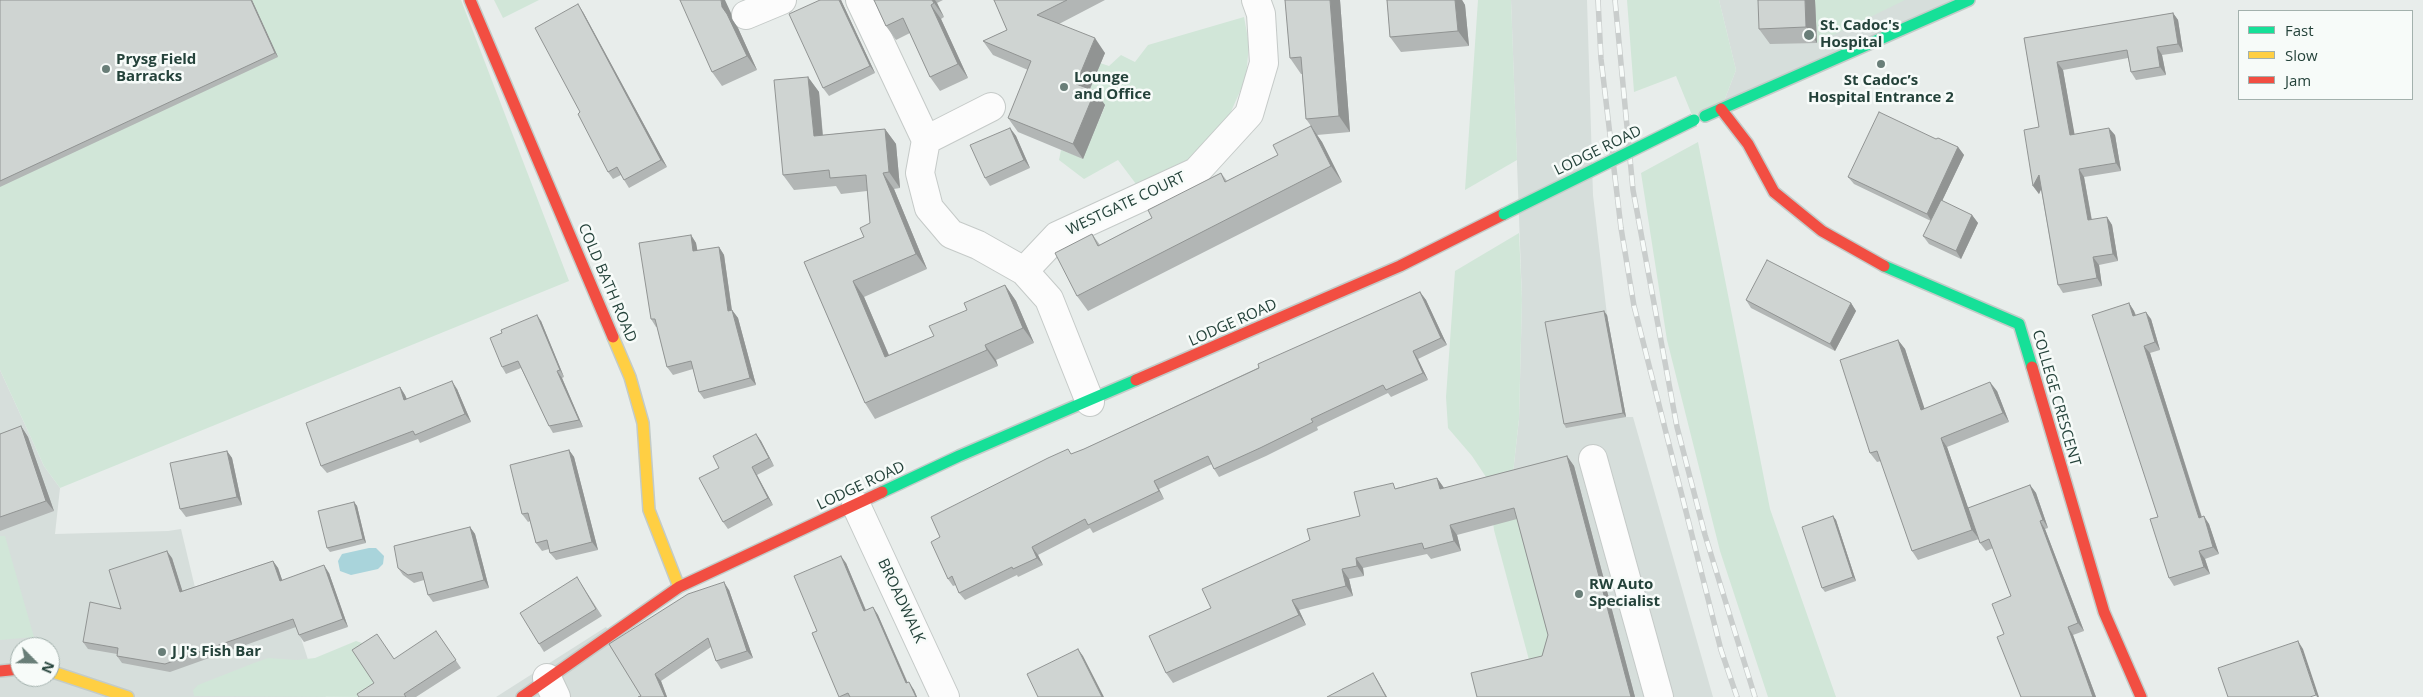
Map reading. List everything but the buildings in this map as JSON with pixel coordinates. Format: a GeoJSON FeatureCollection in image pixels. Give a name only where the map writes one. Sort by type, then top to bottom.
{"type":"FeatureCollection","features":[{"type":"Feature","properties":{"kind":"street","name":"COLD BATH ROAD"},"geometry":{"type":"LineString","coordinates":[[470,0],[630,377],[643,423],[649,510],[679,587]]}},
{"type":"Feature","properties":{"kind":"street"},"geometry":{"type":"LineString","coordinates":[[746,15],[782,0]]}},
{"type":"Feature","properties":{"kind":"street"},"geometry":{"type":"LineString","coordinates":[[860,0],[926,140],[920,173],[929,208],[951,234],[978,246],[1024,271],[1049,299],[1090,402]]}},
{"type":"Feature","properties":{"kind":"street","name":"WESTGATE COURT"},"geometry":{"type":"LineString","coordinates":[[1024,271],[1057,236],[1196,172],[1250,114],[1264,63],[1261,14],[1256,0]]}},
{"type":"Feature","properties":{"kind":"street","name":"LODGE ROAD"},"geometry":{"type":"LineString","coordinates":[[522,697],[552,688],[679,587],[959,456],[1090,402],[1400,266],[1694,120],[1969,0]]}},
{"type":"Feature","properties":{"kind":"street"},"geometry":{"type":"LineString","coordinates":[[926,140],[991,107]]}},
{"type":"Feature","properties":{"kind":"street","name":"COLLEGE CRESCENT"},"geometry":{"type":"LineString","coordinates":[[1721,109],[1748,144],[1774,192],[1822,231],[1877,263],[2019,324],[2104,612],[2141,697]]}},
{"type":"Feature","properties":{"kind":"street"},"geometry":{"type":"LineString","coordinates":[[1593,459],[1659,697]]}},
{"type":"Feature","properties":{"kind":"street","name":"BROADWALK"},"geometry":{"type":"LineString","coordinates":[[856,505],[946,697]]}},
{"type":"Feature","properties":{"kind":"street"},"geometry":{"type":"LineString","coordinates":[[60,674],[128,697]]}},
{"type":"Feature","properties":{"kind":"shaded area"},"geometry":{"type":"Polygon","coordinates":[[[1511,0],[1587,0],[1593,195],[1607,315],[1626,417],[1633,417],[1713,697],[1569,697],[1512,482],[1519,419],[1522,299],[1511,0]]]}},
{"type":"Feature","properties":{"kind":"shaded area","name":"St. Cadoc's Hospital"},"geometry":{"type":"Polygon","coordinates":[[[1719,0],[1969,0],[1721,109],[1736,70],[1719,0]]]}},
{"type":"Feature","properties":{"kind":"shaded area"},"geometry":{"type":"Polygon","coordinates":[[[0,370],[44,466],[60,488],[55,534],[181,529],[198,600],[212,590],[278,568],[315,681],[326,697],[0,697],[0,370]]]}},
{"type":"Feature","properties":{"kind":"shaded area"},"geometry":{"type":"Polygon","coordinates":[[[606,627],[661,697],[496,697],[606,627]]]}},
{"type":"Feature","properties":{"kind":"green space"},"geometry":{"type":"Polygon","coordinates":[[[0,0],[461,0],[569,281],[60,488],[44,466],[0,370],[0,0]]]}},
{"type":"Feature","properties":{"kind":"green space"},"geometry":{"type":"Polygon","coordinates":[[[494,0],[539,0],[503,18],[494,0]]]}},
{"type":"Feature","properties":{"kind":"green space"},"geometry":{"type":"Polygon","coordinates":[[[1478,0],[1511,0],[1517,160],[1465,190],[1478,0]]]}},
{"type":"Feature","properties":{"kind":"green space"},"geometry":{"type":"Polygon","coordinates":[[[1627,0],[1719,0],[1736,70],[1721,109],[1694,120],[1676,76],[1634,92],[1627,0]]]}},
{"type":"Feature","properties":{"kind":"green space"},"geometry":{"type":"Polygon","coordinates":[[[1815,0],[1905,0],[1817,43],[1815,0]]]}},
{"type":"Feature","properties":{"kind":"green space"},"geometry":{"type":"Polygon","coordinates":[[[1244,17],[1249,44],[1246,78],[1229,116],[1189,159],[1136,184],[1118,160],[1084,179],[1059,160],[1061,150],[1083,158],[1105,106],[1086,98],[1100,63],[1109,66],[1121,55],[1135,62],[1148,45],[1244,17]]]}},
{"type":"Feature","properties":{"kind":"green space"},"geometry":{"type":"Polygon","coordinates":[[[1698,142],[1770,509],[1836,697],[1768,697],[1720,551],[1667,340],[1641,173],[1698,142]]]}},
{"type":"Feature","properties":{"kind":"green space"},"geometry":{"type":"Polygon","coordinates":[[[1519,233],[1522,299],[1519,419],[1512,482],[1569,697],[1539,697],[1494,530],[1488,480],[1472,456],[1448,428],[1446,397],[1455,271],[1519,233]]]}},
{"type":"Feature","properties":{"kind":"green space"},"geometry":{"type":"Polygon","coordinates":[[[0,536],[5,536],[34,637],[10,637],[10,639],[0,640],[0,536]]]}},
{"type":"Feature","properties":{"kind":"green space"},"geometry":{"type":"Polygon","coordinates":[[[356,641],[374,647],[379,691],[369,697],[194,696],[193,690],[198,685],[268,658],[297,660],[315,658],[356,641]]]}},
{"type":"Feature","properties":{"kind":"water"},"geometry":{"type":"Polygon","coordinates":[[[376,548],[384,556],[383,564],[378,569],[351,575],[340,571],[338,561],[342,554],[376,548]]]}},
{"type":"Feature","properties":{"kind":"railway"},"geometry":{"type":"LineString","coordinates":[[1598,0],[1601,59],[1621,228],[1634,306],[1721,650],[1737,697]]}},
{"type":"Feature","properties":{"kind":"railway"},"geometry":{"type":"LineString","coordinates":[[1615,0],[1633,190],[1677,427],[1705,535],[1755,697]]}},
{"type":"Feature","properties":{"kind":"traffic: fast"},"geometry":{"type":"LineString","coordinates":[[1705,116],[1969,0]]}},
{"type":"Feature","properties":{"kind":"traffic: fast"},"geometry":{"type":"LineString","coordinates":[[1504,214],[1694,120]]}},
{"type":"Feature","properties":{"kind":"traffic: fast"},"geometry":{"type":"LineString","coordinates":[[1884,266],[2019,324],[2032,367]]}},
{"type":"Feature","properties":{"kind":"traffic: fast"},"geometry":{"type":"LineString","coordinates":[[882,492],[959,456],[1136,380]]}},
{"type":"Feature","properties":{"kind":"traffic: slow"},"geometry":{"type":"LineString","coordinates":[[613,337],[630,377],[643,423],[649,510],[679,587]]}},
{"type":"Feature","properties":{"kind":"traffic: slow"},"geometry":{"type":"LineString","coordinates":[[60,674],[128,697]]}},
{"type":"Feature","properties":{"kind":"traffic: jam"},"geometry":{"type":"LineString","coordinates":[[470,0],[613,337]]}},
{"type":"Feature","properties":{"kind":"traffic: jam"},"geometry":{"type":"LineString","coordinates":[[1721,109],[1748,144],[1774,192],[1822,231],[1884,266]]}},
{"type":"Feature","properties":{"kind":"traffic: jam"},"geometry":{"type":"LineString","coordinates":[[1136,380],[1400,266],[1504,214]]}},
{"type":"Feature","properties":{"kind":"traffic: jam"},"geometry":{"type":"LineString","coordinates":[[2032,367],[2104,612],[2141,697]]}},
{"type":"Feature","properties":{"kind":"traffic: jam"},"geometry":{"type":"LineString","coordinates":[[522,697],[679,587],[882,492]]}},
{"type":"Feature","properties":{"kind":"traffic: jam"},"geometry":{"type":"LineString","coordinates":[[0,671],[10,670]]}},
{"type":"Feature","properties":{"kind":"place","name":"St. Cadoc's Hospital"},"geometry":{"type":"Point","coordinates":[1809,35]}},
{"type":"Feature","properties":{"kind":"place","name":"St Cadoc’s Hospital Entrance 2"},"geometry":{"type":"Point","coordinates":[1881,64]}},
{"type":"Feature","properties":{"kind":"place","name":"Prysg Field Barracks"},"geometry":{"type":"Point","coordinates":[106,69]}},
{"type":"Feature","properties":{"kind":"place","name":"Lounge and Office"},"geometry":{"type":"Point","coordinates":[1064,87]}},
{"type":"Feature","properties":{"kind":"place","name":"RW Auto Specialist"},"geometry":{"type":"Point","coordinates":[1579,594]}},
{"type":"Feature","properties":{"kind":"place","name":"J J's Fish Bar"},"geometry":{"type":"Point","coordinates":[162,652]}}]}
